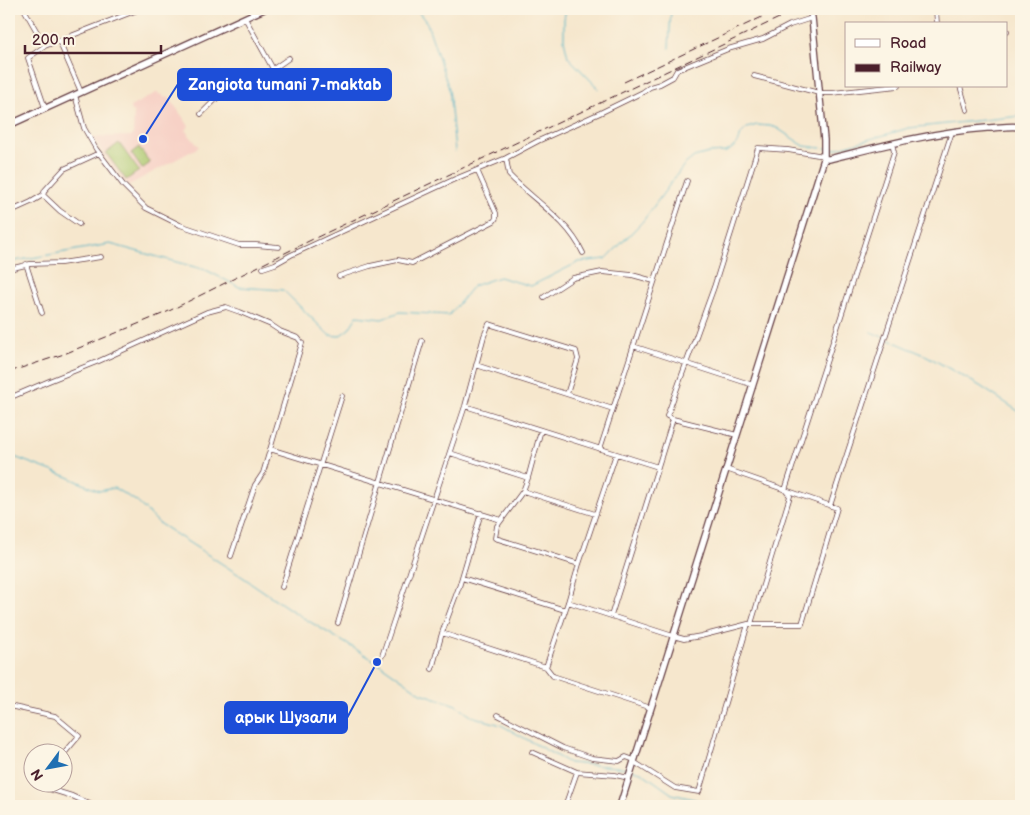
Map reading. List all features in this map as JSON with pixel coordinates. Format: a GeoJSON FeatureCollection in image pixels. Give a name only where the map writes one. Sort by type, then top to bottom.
{"type":"FeatureCollection","features":[{"type":"Feature","properties":{"kind":"main road"},"geometry":{"type":"LineString","coordinates":[[9,125],[264,9]]}},
{"type":"Feature","properties":{"kind":"main road"},"geometry":{"type":"LineString","coordinates":[[620,806],[824,158],[824,140],[810,9]]}},
{"type":"Feature","properties":{"kind":"main road"},"geometry":{"type":"LineString","coordinates":[[824,158],[829,159],[928,135],[976,129],[1021,127]]}},
{"type":"Feature","properties":{"kind":"street"},"geometry":{"type":"LineString","coordinates":[[24,9],[45,46]]}},
{"type":"Feature","properties":{"kind":"street"},"geometry":{"type":"LineString","coordinates":[[46,108],[28,58],[45,46],[140,9]]}},
{"type":"Feature","properties":{"kind":"street"},"geometry":{"type":"LineString","coordinates":[[936,9],[937,22]]}},
{"type":"Feature","properties":{"kind":"street"},"geometry":{"type":"LineString","coordinates":[[245,18],[273,69]]}},
{"type":"Feature","properties":{"kind":"street"},"geometry":{"type":"LineString","coordinates":[[263,268],[506,158],[650,87],[660,84],[673,77],[677,70],[728,49],[763,39],[790,25],[812,18]]}},
{"type":"Feature","properties":{"kind":"street"},"geometry":{"type":"LineString","coordinates":[[59,40],[78,94],[84,128],[96,149],[124,186],[146,208],[180,225],[239,245],[279,247]]}},
{"type":"Feature","properties":{"kind":"street"},"geometry":{"type":"LineString","coordinates":[[201,114],[221,94],[241,87],[289,58]]}},
{"type":"Feature","properties":{"kind":"street"},"geometry":{"type":"LineString","coordinates":[[754,76],[819,93],[879,88]]}},
{"type":"Feature","properties":{"kind":"street"},"geometry":{"type":"LineString","coordinates":[[961,88],[967,110]]}},
{"type":"Feature","properties":{"kind":"street"},"geometry":{"type":"LineString","coordinates":[[830,506],[952,132]]}},
{"type":"Feature","properties":{"kind":"street"},"geometry":{"type":"LineString","coordinates":[[785,490],[894,152],[892,143]]}},
{"type":"Feature","properties":{"kind":"street"},"geometry":{"type":"LineString","coordinates":[[737,435],[667,416],[714,288],[758,148],[788,150],[824,158]]}},
{"type":"Feature","properties":{"kind":"street"},"geometry":{"type":"LineString","coordinates":[[9,212],[43,195],[45,190],[64,169],[99,153]]}},
{"type":"Feature","properties":{"kind":"street"},"geometry":{"type":"LineString","coordinates":[[506,158],[509,175],[567,228],[578,241],[583,253]]}},
{"type":"Feature","properties":{"kind":"street"},"geometry":{"type":"LineString","coordinates":[[339,276],[370,266],[398,260],[412,263],[494,221],[496,213],[478,170]]}},
{"type":"Feature","properties":{"kind":"street"},"geometry":{"type":"LineString","coordinates":[[600,449],[686,181]]}},
{"type":"Feature","properties":{"kind":"street"},"geometry":{"type":"LineString","coordinates":[[43,195],[60,211],[79,224]]}},
{"type":"Feature","properties":{"kind":"street"},"geometry":{"type":"LineString","coordinates":[[9,268],[26,264],[61,264],[101,256]]}},
{"type":"Feature","properties":{"kind":"street"},"geometry":{"type":"LineString","coordinates":[[26,264],[42,313]]}},
{"type":"Feature","properties":{"kind":"street"},"geometry":{"type":"LineString","coordinates":[[544,297],[573,278],[602,272],[632,275],[654,281]]}},
{"type":"Feature","properties":{"kind":"street"},"geometry":{"type":"LineString","coordinates":[[9,398],[99,361],[190,319],[226,307],[298,338],[302,344],[263,473],[255,485],[231,556]]}},
{"type":"Feature","properties":{"kind":"street"},"geometry":{"type":"LineString","coordinates":[[382,656],[450,453],[489,324],[576,351],[578,359],[567,394]]}},
{"type":"Feature","properties":{"kind":"street"},"geometry":{"type":"LineString","coordinates":[[338,624],[422,341]]}},
{"type":"Feature","properties":{"kind":"street"},"geometry":{"type":"LineString","coordinates":[[633,346],[753,385]]}},
{"type":"Feature","properties":{"kind":"street"},"geometry":{"type":"LineString","coordinates":[[476,365],[613,409]]}},
{"type":"Feature","properties":{"kind":"street"},"geometry":{"type":"LineString","coordinates":[[282,587],[342,396]]}},
{"type":"Feature","properties":{"kind":"street"},"geometry":{"type":"LineString","coordinates":[[465,406],[658,467]]}},
{"type":"Feature","properties":{"kind":"street"},"geometry":{"type":"LineString","coordinates":[[611,616],[673,419]]}},
{"type":"Feature","properties":{"kind":"street"},"geometry":{"type":"LineString","coordinates":[[541,430],[523,492],[501,520],[495,538],[579,564]]}},
{"type":"Feature","properties":{"kind":"street"},"geometry":{"type":"LineString","coordinates":[[270,449],[501,520]]}},
{"type":"Feature","properties":{"kind":"street"},"geometry":{"type":"LineString","coordinates":[[450,453],[528,478]]}},
{"type":"Feature","properties":{"kind":"street"},"geometry":{"type":"LineString","coordinates":[[546,667],[616,454]]}},
{"type":"Feature","properties":{"kind":"street"},"geometry":{"type":"LineString","coordinates":[[568,602],[684,639],[750,624],[802,624],[837,508],[726,469]]}},
{"type":"Feature","properties":{"kind":"street"},"geometry":{"type":"LineString","coordinates":[[498,715],[563,748],[592,758],[619,761],[626,757],[675,788],[699,792],[790,496],[785,490]]}},
{"type":"Feature","properties":{"kind":"street"},"geometry":{"type":"LineString","coordinates":[[523,492],[596,514]]}},
{"type":"Feature","properties":{"kind":"street"},"geometry":{"type":"LineString","coordinates":[[432,669],[481,513]]}},
{"type":"Feature","properties":{"kind":"street"},"geometry":{"type":"LineString","coordinates":[[462,578],[565,610]]}},
{"type":"Feature","properties":{"kind":"street"},"geometry":{"type":"LineString","coordinates":[[442,633],[546,667],[553,676],[651,708]]}},
{"type":"Feature","properties":{"kind":"street"},"geometry":{"type":"LineString","coordinates":[[9,706],[55,716],[79,736],[72,744]]}},
{"type":"Feature","properties":{"kind":"street"},"geometry":{"type":"LineString","coordinates":[[532,752],[577,772],[630,776]]}},
{"type":"Feature","properties":{"kind":"street"},"geometry":{"type":"LineString","coordinates":[[566,806],[577,772]]}},
{"type":"Feature","properties":{"kind":"street"},"geometry":{"type":"LineString","coordinates":[[59,792],[94,806]]}},
{"type":"Feature","properties":{"kind":"shaded area"},"geometry":{"type":"Polygon","coordinates":[[[158,92],[164,98],[168,96],[189,126],[185,130],[199,147],[129,185],[103,154],[93,137],[133,136],[134,112],[131,111],[130,107],[158,92]]]}},
{"type":"Feature","properties":{"kind":"green space"},"geometry":{"type":"Polygon","coordinates":[[[119,143],[139,171],[126,180],[106,153],[119,143]]]}},
{"type":"Feature","properties":{"kind":"green space"},"geometry":{"type":"Polygon","coordinates":[[[139,147],[150,163],[142,169],[131,153],[139,147]]]}},
{"type":"Feature","properties":{"kind":"waterway"},"geometry":{"type":"LineString","coordinates":[[416,9],[427,23],[449,89],[455,151]]}},
{"type":"Feature","properties":{"kind":"waterway"},"geometry":{"type":"LineString","coordinates":[[566,9],[564,40],[568,57],[599,89]]}},
{"type":"Feature","properties":{"kind":"waterway"},"geometry":{"type":"LineString","coordinates":[[669,48],[671,9]]}},
{"type":"Feature","properties":{"kind":"waterway"},"geometry":{"type":"LineString","coordinates":[[825,148],[835,149],[909,128],[1021,116]]}},
{"type":"Feature","properties":{"kind":"waterway"},"geometry":{"type":"LineString","coordinates":[[9,262],[110,244],[206,270],[239,287],[283,290],[329,335],[339,336],[349,329],[357,316],[382,319],[400,312],[449,315],[473,286],[499,277],[531,286],[579,262],[606,259],[643,221],[684,165],[694,157],[730,150],[738,143],[741,134],[747,128],[757,125],[770,126],[777,128],[804,146],[821,148]]}},
{"type":"Feature","properties":{"kind":"waterway"},"geometry":{"type":"LineString","coordinates":[[871,332],[927,356],[980,386],[1021,413]]}},
{"type":"Feature","properties":{"kind":"waterway"},"geometry":{"type":"LineString","coordinates":[[9,455],[99,491],[114,488],[136,501],[160,524],[297,614],[377,662],[421,693],[456,705],[471,716],[501,725],[569,763],[629,768]]}},
{"type":"Feature","properties":{"kind":"waterway"},"geometry":{"type":"LineString","coordinates":[[633,770],[641,772],[672,794],[723,806]]}},
{"type":"Feature","properties":{"kind":"railway"},"geometry":{"type":"LineString","coordinates":[[624,82],[779,9]]}},
{"type":"Feature","properties":{"kind":"railway"},"geometry":{"type":"LineString","coordinates":[[9,372],[64,354],[167,312],[309,241],[798,9]]}},
{"type":"Feature","properties":{"kind":"place","name":"Zangiota tumani 7-maktab"},"geometry":{"type":"Point","coordinates":[143,139]}},
{"type":"Feature","properties":{"kind":"place","name":"арык Шузали"},"geometry":{"type":"Point","coordinates":[377,662]}}]}
